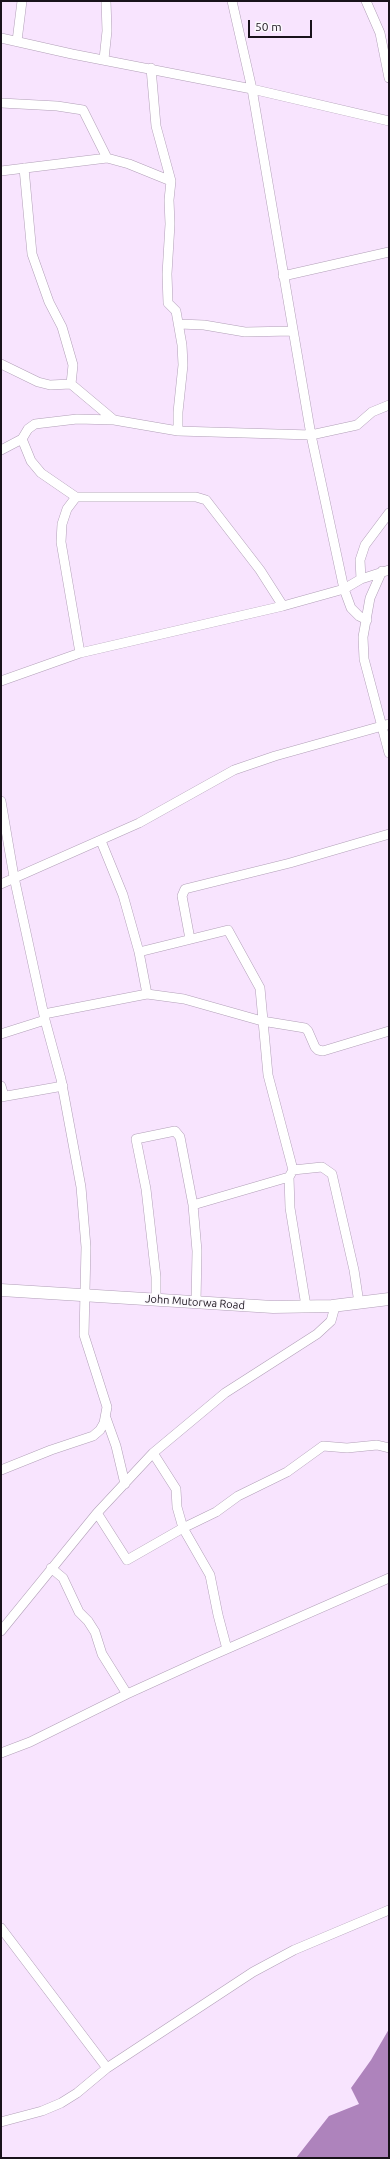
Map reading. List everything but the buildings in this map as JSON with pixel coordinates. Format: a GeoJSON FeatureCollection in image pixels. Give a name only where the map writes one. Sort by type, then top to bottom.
{"type":"FeatureCollection","features":[{"type":"Feature","properties":{"kind":"street"},"geometry":{"type":"LineString","coordinates":[[17,41],[22,1]]}},
{"type":"Feature","properties":{"kind":"street"},"geometry":{"type":"LineString","coordinates":[[104,59],[107,31],[106,1]]}},
{"type":"Feature","properties":{"kind":"street"},"geometry":{"type":"LineString","coordinates":[[232,1],[252,89],[292,331],[311,435],[344,589],[351,608],[359,616],[367,620]]}},
{"type":"Feature","properties":{"kind":"street"},"geometry":{"type":"LineString","coordinates":[[366,1],[380,34],[389,78]]}},
{"type":"Feature","properties":{"kind":"street"},"geometry":{"type":"LineString","coordinates":[[1,38],[252,89],[389,121]]}},
{"type":"Feature","properties":{"kind":"street"},"geometry":{"type":"LineString","coordinates":[[151,68],[156,126],[171,181],[168,200],[170,224],[167,274],[168,303],[176,311],[179,324],[183,365],[178,412],[178,430]]}},
{"type":"Feature","properties":{"kind":"street"},"geometry":{"type":"LineString","coordinates":[[1,103],[57,106],[83,110],[107,158]]}},
{"type":"Feature","properties":{"kind":"street"},"geometry":{"type":"LineString","coordinates":[[1,171],[107,158],[129,164],[171,181]]}},
{"type":"Feature","properties":{"kind":"street"},"geometry":{"type":"LineString","coordinates":[[24,168],[32,254],[49,302],[62,327],[73,365],[71,384]]}},
{"type":"Feature","properties":{"kind":"street"},"geometry":{"type":"LineString","coordinates":[[283,276],[389,252]]}},
{"type":"Feature","properties":{"kind":"street"},"geometry":{"type":"LineString","coordinates":[[179,324],[204,325],[246,332],[292,331]]}},
{"type":"Feature","properties":{"kind":"street"},"geometry":{"type":"LineString","coordinates":[[1,364],[38,382],[50,385],[71,384],[114,420]]}},
{"type":"Feature","properties":{"kind":"street"},"geometry":{"type":"LineString","coordinates":[[1,450],[22,439],[28,429],[35,424],[77,419],[114,420],[178,430],[311,435],[357,425],[372,412],[389,405]]}},
{"type":"Feature","properties":{"kind":"street"},"geometry":{"type":"LineString","coordinates":[[22,439],[31,461],[41,473],[76,497],[196,497],[206,500],[260,570],[283,606]]}},
{"type":"Feature","properties":{"kind":"street"},"geometry":{"type":"LineString","coordinates":[[76,497],[67,509],[62,524],[61,542],[80,653]]}},
{"type":"Feature","properties":{"kind":"street"},"geometry":{"type":"LineString","coordinates":[[361,579],[360,560],[365,545],[389,513]]}},
{"type":"Feature","properties":{"kind":"street"},"geometry":{"type":"LineString","coordinates":[[1,681],[80,653],[283,606],[344,589],[361,579],[385,570]]}},
{"type":"Feature","properties":{"kind":"street"},"geometry":{"type":"LineString","coordinates":[[385,570],[370,598],[363,637],[364,658],[385,725],[389,753]]}},
{"type":"Feature","properties":{"kind":"street"},"geometry":{"type":"LineString","coordinates":[[1,884],[139,823],[234,770],[275,756],[385,725]]}},
{"type":"Feature","properties":{"kind":"street"},"geometry":{"type":"LineString","coordinates":[[1,801],[14,878],[44,1017],[62,1086],[81,1187],[86,1247],[84,1335],[107,1407],[106,1418],[100,1430],[92,1436],[51,1450],[1,1470]]}},
{"type":"Feature","properties":{"kind":"street"},"geometry":{"type":"LineString","coordinates":[[190,939],[182,896],[185,889],[290,863],[389,834]]}},
{"type":"Feature","properties":{"kind":"street"},"geometry":{"type":"LineString","coordinates":[[101,841],[123,895],[139,952],[147,994]]}},
{"type":"Feature","properties":{"kind":"street"},"geometry":{"type":"LineString","coordinates":[[139,952],[224,930],[231,932],[260,988],[268,1075],[291,1173],[290,1208],[306,1306]]}},
{"type":"Feature","properties":{"kind":"street"},"geometry":{"type":"LineString","coordinates":[[1,1034],[44,1017],[147,994],[184,999],[262,1021],[305,1028],[308,1031],[315,1047],[318,1050],[323,1051],[389,1030]]}},
{"type":"Feature","properties":{"kind":"street"},"geometry":{"type":"LineString","coordinates":[[1,1086],[3,1096],[62,1086]]}},
{"type":"Feature","properties":{"kind":"street"},"geometry":{"type":"LineString","coordinates":[[156,1300],[156,1277],[146,1189],[136,1139],[170,1131],[178,1132],[193,1205],[197,1251],[196,1303]]}},
{"type":"Feature","properties":{"kind":"street"},"geometry":{"type":"LineString","coordinates":[[193,1205],[291,1173],[322,1167],[332,1174],[354,1270],[359,1303]]}},
{"type":"Feature","properties":{"kind":"street","name":"John Mutorwa Road"},"geometry":{"type":"LineString","coordinates":[[1,1290],[273,1307],[332,1306],[389,1299]]}},
{"type":"Feature","properties":{"kind":"street"},"geometry":{"type":"LineString","coordinates":[[1,1631],[97,1513],[126,1484],[153,1453],[225,1393],[321,1330],[333,1316],[332,1306]]}},
{"type":"Feature","properties":{"kind":"street"},"geometry":{"type":"LineString","coordinates":[[106,1418],[116,1446],[126,1484]]}},
{"type":"Feature","properties":{"kind":"street"},"geometry":{"type":"LineString","coordinates":[[97,1513],[127,1560],[183,1528],[216,1512],[238,1496],[287,1472],[323,1446],[347,1448],[372,1445],[389,1448]]}},
{"type":"Feature","properties":{"kind":"street"},"geometry":{"type":"LineString","coordinates":[[153,1453],[176,1489],[177,1507],[183,1528],[210,1575],[227,1649]]}},
{"type":"Feature","properties":{"kind":"street"},"geometry":{"type":"LineString","coordinates":[[51,1568],[63,1578],[76,1607],[95,1632],[102,1654],[127,1694]]}},
{"type":"Feature","properties":{"kind":"street"},"geometry":{"type":"LineString","coordinates":[[1,1753],[30,1742],[127,1694],[295,1620],[368,1585],[389,1578]]}},
{"type":"Feature","properties":{"kind":"street"},"geometry":{"type":"LineString","coordinates":[[1,2122],[42,2111],[61,2103],[77,2093],[107,2068],[253,1972],[294,1950],[389,1910]]}},
{"type":"Feature","properties":{"kind":"street"},"geometry":{"type":"LineString","coordinates":[[1,1928],[107,2068]]}},
{"type":"Feature","properties":{"kind":"shaded area"},"geometry":{"type":"Polygon","coordinates":[[[389,2029],[389,2158],[296,2158],[329,2116],[359,2104],[351,2088],[371,2060],[389,2029]]]}}]}
